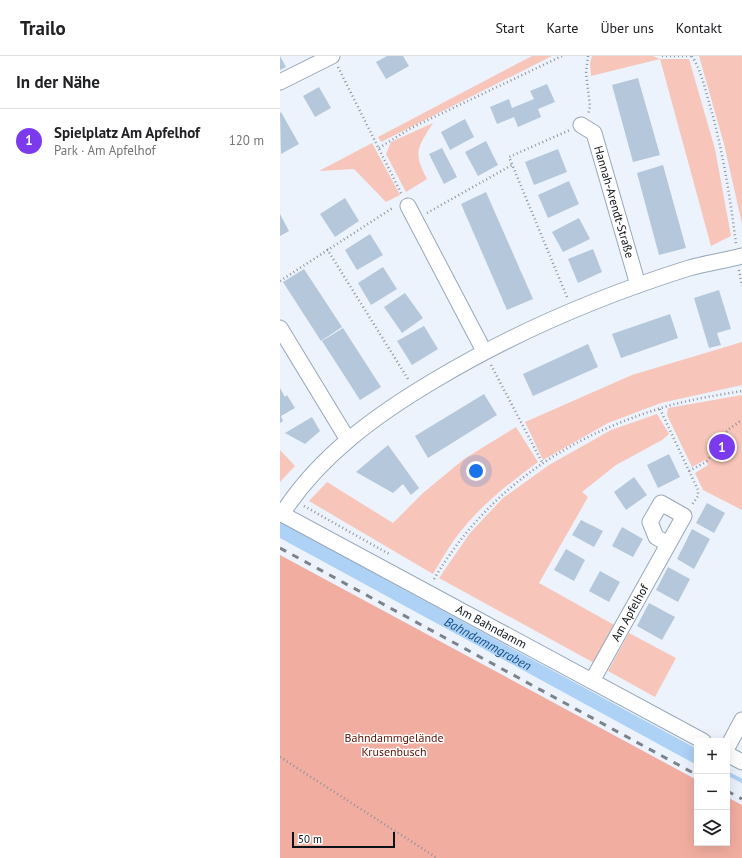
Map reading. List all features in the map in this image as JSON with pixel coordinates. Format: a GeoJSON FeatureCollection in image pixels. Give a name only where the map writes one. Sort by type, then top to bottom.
{"type":"FeatureCollection","features":[{"type":"Feature","properties":{"kind":"street"},"geometry":{"type":"LineString","coordinates":[[280,82],[332,56]]}},
{"type":"Feature","properties":{"kind":"street","name":"Hannah-Arendt-Straße"},"geometry":{"type":"LineString","coordinates":[[582,125],[594,133],[638,285]]}},
{"type":"Feature","properties":{"kind":"street"},"geometry":{"type":"LineString","coordinates":[[410,209],[484,351]]}},
{"type":"Feature","properties":{"kind":"street"},"geometry":{"type":"LineString","coordinates":[[281,514],[303,485],[348,440],[384,411],[484,351],[573,310],[638,285],[691,268],[740,257]]}},
{"type":"Feature","properties":{"kind":"street"},"geometry":{"type":"LineString","coordinates":[[280,328],[348,440]]}},
{"type":"Feature","properties":{"kind":"street","name":"Am Bahndamm"},"geometry":{"type":"LineString","coordinates":[[281,514],[698,738]]}},
{"type":"Feature","properties":{"kind":"street","name":"Am Apfelhof"},"geometry":{"type":"LineString","coordinates":[[592,680],[668,544]]}},
{"type":"Feature","properties":{"kind":"street"},"geometry":{"type":"LineString","coordinates":[[730,742],[742,720]]}},
{"type":"Feature","properties":{"kind":"street"},"geometry":{"type":"LineString","coordinates":[[730,756],[742,762]]}},
{"type":"Feature","properties":{"kind":"path"},"geometry":{"type":"LineString","coordinates":[[332,56],[410,209]]}},
{"type":"Feature","properties":{"kind":"path"},"geometry":{"type":"LineString","coordinates":[[379,148],[411,128],[562,56]]}},
{"type":"Feature","properties":{"kind":"path"},"geometry":{"type":"LineString","coordinates":[[567,297],[508,157],[582,125],[588,116],[590,106],[586,73],[588,56]]}},
{"type":"Feature","properties":{"kind":"path"},"geometry":{"type":"LineString","coordinates":[[662,56],[691,56],[698,67],[722,155],[740,257],[742,286]]}},
{"type":"Feature","properties":{"kind":"path"},"geometry":{"type":"LineString","coordinates":[[280,280],[327,249],[410,209],[512,165]]}},
{"type":"Feature","properties":{"kind":"path"},"geometry":{"type":"LineString","coordinates":[[327,249],[408,379]]}},
{"type":"Feature","properties":{"kind":"path"},"geometry":{"type":"LineString","coordinates":[[484,351],[543,464]]}},
{"type":"Feature","properties":{"kind":"path"},"geometry":{"type":"LineString","coordinates":[[434,579],[459,541],[483,512],[502,495],[543,464],[607,428],[660,409],[742,391]]}},
{"type":"Feature","properties":{"kind":"path"},"geometry":{"type":"LineString","coordinates":[[660,409],[698,493],[690,508]]}},
{"type":"Feature","properties":{"kind":"path"},"geometry":{"type":"LineString","coordinates":[[689,471],[706,462],[715,451],[725,434],[742,420]]}},
{"type":"Feature","properties":{"kind":"path"},"geometry":{"type":"LineString","coordinates":[[280,757],[437,858]]}},
{"type":"Feature","properties":{"kind":"shaded area"},"geometry":{"type":"Polygon","coordinates":[[[532,56],[552,56],[381,142],[378,137],[532,56]]]}},
{"type":"Feature","properties":{"kind":"shaded area"},"geometry":{"type":"Polygon","coordinates":[[[592,56],[653,56],[660,59],[591,76],[590,63],[592,56]]]}},
{"type":"Feature","properties":{"kind":"shaded area"},"geometry":{"type":"Polygon","coordinates":[[[699,56],[742,56],[742,224],[724,144],[699,56]]]}},
{"type":"Feature","properties":{"kind":"shaded area"},"geometry":{"type":"Polygon","coordinates":[[[660,59],[689,59],[715,149],[731,236],[711,246],[660,59]]]}},
{"type":"Feature","properties":{"kind":"shaded area"},"geometry":{"type":"Polygon","coordinates":[[[433,123],[423,138],[419,150],[420,162],[427,179],[406,192],[386,154],[391,142],[433,123]]]}},
{"type":"Feature","properties":{"kind":"shaded area"},"geometry":{"type":"Polygon","coordinates":[[[372,143],[400,195],[386,202],[354,169],[319,171],[372,143]]]}},
{"type":"Feature","properties":{"kind":"shaded area"},"geometry":{"type":"Polygon","coordinates":[[[742,342],[742,385],[661,403],[608,423],[543,460],[525,422],[632,375],[742,342]]]}},
{"type":"Feature","properties":{"kind":"shaded area"},"geometry":{"type":"Polygon","coordinates":[[[742,395],[742,510],[703,490],[695,473],[708,465],[705,460],[692,467],[667,415],[668,408],[742,395]]]}},
{"type":"Feature","properties":{"kind":"shaded area"},"geometry":{"type":"Polygon","coordinates":[[[657,414],[669,434],[662,440],[616,465],[582,492],[588,497],[539,583],[616,626],[596,664],[439,578],[470,533],[503,498],[549,465],[611,430],[657,414]]]}},
{"type":"Feature","properties":{"kind":"shaded area"},"geometry":{"type":"Polygon","coordinates":[[[516,427],[538,462],[504,488],[472,518],[448,548],[433,574],[309,501],[327,482],[393,523],[423,493],[464,459],[516,427]]]}},
{"type":"Feature","properties":{"kind":"shaded area"},"geometry":{"type":"Polygon","coordinates":[[[280,450],[295,466],[280,482],[280,450]]]}},
{"type":"Feature","properties":{"kind":"shaded area"},"geometry":{"type":"Polygon","coordinates":[[[629,633],[676,658],[655,697],[608,671],[629,633]]]}},
{"type":"Feature","properties":{"kind":"green space","name":"Bahndammgelände Krusenbusch"},"geometry":{"type":"Polygon","coordinates":[[[280,555],[694,778],[694,846],[730,846],[730,799],[742,805],[742,858],[280,858],[280,555]]]}},
{"type":"Feature","properties":{"kind":"building"},"geometry":{"type":"Polygon","coordinates":[[[280,56],[286,67],[280,70],[280,56]]]}},
{"type":"Feature","properties":{"kind":"building"},"geometry":{"type":"Polygon","coordinates":[[[387,56],[403,56],[409,66],[386,79],[376,62],[387,56]]]}},
{"type":"Feature","properties":{"kind":"building"},"geometry":{"type":"Polygon","coordinates":[[[638,78],[660,155],[633,162],[612,85],[638,78]]]}},
{"type":"Feature","properties":{"kind":"building"},"geometry":{"type":"Polygon","coordinates":[[[547,84],[555,102],[538,109],[541,117],[518,127],[514,117],[497,124],[490,107],[509,99],[512,108],[534,99],[530,91],[547,84]]]}},
{"type":"Feature","properties":{"kind":"building"},"geometry":{"type":"Polygon","coordinates":[[[319,87],[331,108],[315,117],[303,96],[319,87]]]}},
{"type":"Feature","properties":{"kind":"building"},"geometry":{"type":"Polygon","coordinates":[[[281,112],[299,144],[281,154],[280,113],[281,112]]]}},
{"type":"Feature","properties":{"kind":"building"},"geometry":{"type":"Polygon","coordinates":[[[465,119],[474,137],[450,150],[441,132],[465,119]]]}},
{"type":"Feature","properties":{"kind":"building"},"geometry":{"type":"Polygon","coordinates":[[[486,141],[498,165],[478,176],[465,152],[486,141]]]}},
{"type":"Feature","properties":{"kind":"building"},"geometry":{"type":"Polygon","coordinates":[[[442,148],[457,177],[444,184],[429,154],[442,148]]]}},
{"type":"Feature","properties":{"kind":"building"},"geometry":{"type":"Polygon","coordinates":[[[558,149],[567,172],[534,185],[525,162],[558,149]]]}},
{"type":"Feature","properties":{"kind":"building"},"geometry":{"type":"Polygon","coordinates":[[[663,165],[686,248],[659,255],[637,173],[663,165]]]}},
{"type":"Feature","properties":{"kind":"building"},"geometry":{"type":"Polygon","coordinates":[[[569,181],[579,204],[548,218],[538,195],[569,181]]]}},
{"type":"Feature","properties":{"kind":"building"},"geometry":{"type":"Polygon","coordinates":[[[486,192],[533,299],[507,310],[461,204],[486,192]]]}},
{"type":"Feature","properties":{"kind":"building"},"geometry":{"type":"Polygon","coordinates":[[[345,198],[359,221],[335,237],[320,214],[345,198]]]}},
{"type":"Feature","properties":{"kind":"building"},"geometry":{"type":"Polygon","coordinates":[[[280,214],[289,231],[280,236],[280,214]]]}},
{"type":"Feature","properties":{"kind":"building"},"geometry":{"type":"Polygon","coordinates":[[[579,218],[590,239],[563,252],[552,232],[579,218]]]}},
{"type":"Feature","properties":{"kind":"building"},"geometry":{"type":"Polygon","coordinates":[[[370,234],[383,255],[357,270],[345,250],[370,234]]]}},
{"type":"Feature","properties":{"kind":"building"},"geometry":{"type":"Polygon","coordinates":[[[593,249],[602,272],[578,283],[568,259],[593,249]]]}},
{"type":"Feature","properties":{"kind":"building"},"geometry":{"type":"Polygon","coordinates":[[[383,267],[397,289],[371,305],[358,283],[383,267]]]}},
{"type":"Feature","properties":{"kind":"building"},"geometry":{"type":"Polygon","coordinates":[[[304,269],[342,327],[321,341],[283,282],[304,269]]]}},
{"type":"Feature","properties":{"kind":"building"},"geometry":{"type":"Polygon","coordinates":[[[719,290],[731,329],[717,333],[721,345],[709,348],[694,298],[719,290]]]}},
{"type":"Feature","properties":{"kind":"building"},"geometry":{"type":"Polygon","coordinates":[[[405,293],[423,318],[402,333],[384,307],[405,293]]]}},
{"type":"Feature","properties":{"kind":"building"},"geometry":{"type":"Polygon","coordinates":[[[670,314],[678,338],[621,358],[612,334],[670,314]]]}},
{"type":"Feature","properties":{"kind":"building"},"geometry":{"type":"Polygon","coordinates":[[[424,326],[438,349],[412,365],[397,341],[424,326]]]}},
{"type":"Feature","properties":{"kind":"building"},"geometry":{"type":"Polygon","coordinates":[[[343,328],[381,387],[360,400],[322,341],[343,328]]]}},
{"type":"Feature","properties":{"kind":"building"},"geometry":{"type":"Polygon","coordinates":[[[588,344],[598,367],[533,396],[523,374],[588,344]]]}},
{"type":"Feature","properties":{"kind":"building"},"geometry":{"type":"Polygon","coordinates":[[[280,388],[285,397],[287,395],[295,408],[281,416],[283,421],[280,423],[280,388]]]}},
{"type":"Feature","properties":{"kind":"building"},"geometry":{"type":"Polygon","coordinates":[[[484,394],[497,415],[428,458],[415,436],[484,394]]]}},
{"type":"Feature","properties":{"kind":"building"},"geometry":{"type":"Polygon","coordinates":[[[312,417],[320,431],[305,444],[285,433],[312,417]]]}},
{"type":"Feature","properties":{"kind":"building"},"geometry":{"type":"Polygon","coordinates":[[[388,445],[419,488],[411,495],[403,484],[393,493],[356,472],[388,445]]]}},
{"type":"Feature","properties":{"kind":"building"},"geometry":{"type":"Polygon","coordinates":[[[669,454],[680,477],[658,488],[647,465],[669,454]]]}},
{"type":"Feature","properties":{"kind":"building"},"geometry":{"type":"Polygon","coordinates":[[[634,477],[647,495],[626,510],[614,492],[634,477]]]}},
{"type":"Feature","properties":{"kind":"building"},"geometry":{"type":"Polygon","coordinates":[[[707,503],[725,513],[714,533],[696,523],[707,503]]]}},
{"type":"Feature","properties":{"kind":"building"},"geometry":{"type":"Polygon","coordinates":[[[581,520],[603,531],[594,547],[572,535],[581,520]]]}},
{"type":"Feature","properties":{"kind":"building"},"geometry":{"type":"Polygon","coordinates":[[[622,527],[643,539],[633,557],[612,546],[622,527]]]}},
{"type":"Feature","properties":{"kind":"building"},"geometry":{"type":"Polygon","coordinates":[[[692,529],[710,539],[694,569],[677,559],[692,529]]]}},
{"type":"Feature","properties":{"kind":"building"},"geometry":{"type":"Polygon","coordinates":[[[566,549],[585,560],[574,581],[554,570],[566,549]]]}},
{"type":"Feature","properties":{"kind":"building"},"geometry":{"type":"Polygon","coordinates":[[[668,567],[690,579],[678,602],[656,590],[668,567]]]}},
{"type":"Feature","properties":{"kind":"building"},"geometry":{"type":"Polygon","coordinates":[[[600,571],[620,582],[609,602],[589,591],[600,571]]]}},
{"type":"Feature","properties":{"kind":"building"},"geometry":{"type":"Polygon","coordinates":[[[649,603],[675,617],[662,640],[637,626],[649,603]]]}},
{"type":"Feature","properties":{"kind":"waterway","name":"Bahndammgraben"},"geometry":{"type":"LineString","coordinates":[[280,530],[694,755]]}},
{"type":"Feature","properties":{"kind":"waterway"},"geometry":{"type":"LineString","coordinates":[[729,774],[742,781]]}},
{"type":"Feature","properties":{"kind":"railway"},"geometry":{"type":"LineString","coordinates":[[280,548],[695,774]]}},
{"type":"Feature","properties":{"kind":"railway"},"geometry":{"type":"LineString","coordinates":[[730,793],[742,799]]}},
{"type":"Feature","properties":{"kind":"place","name":"Spielplatz Am Apfelhof"},"geometry":{"type":"Point","coordinates":[722,447]}}]}
